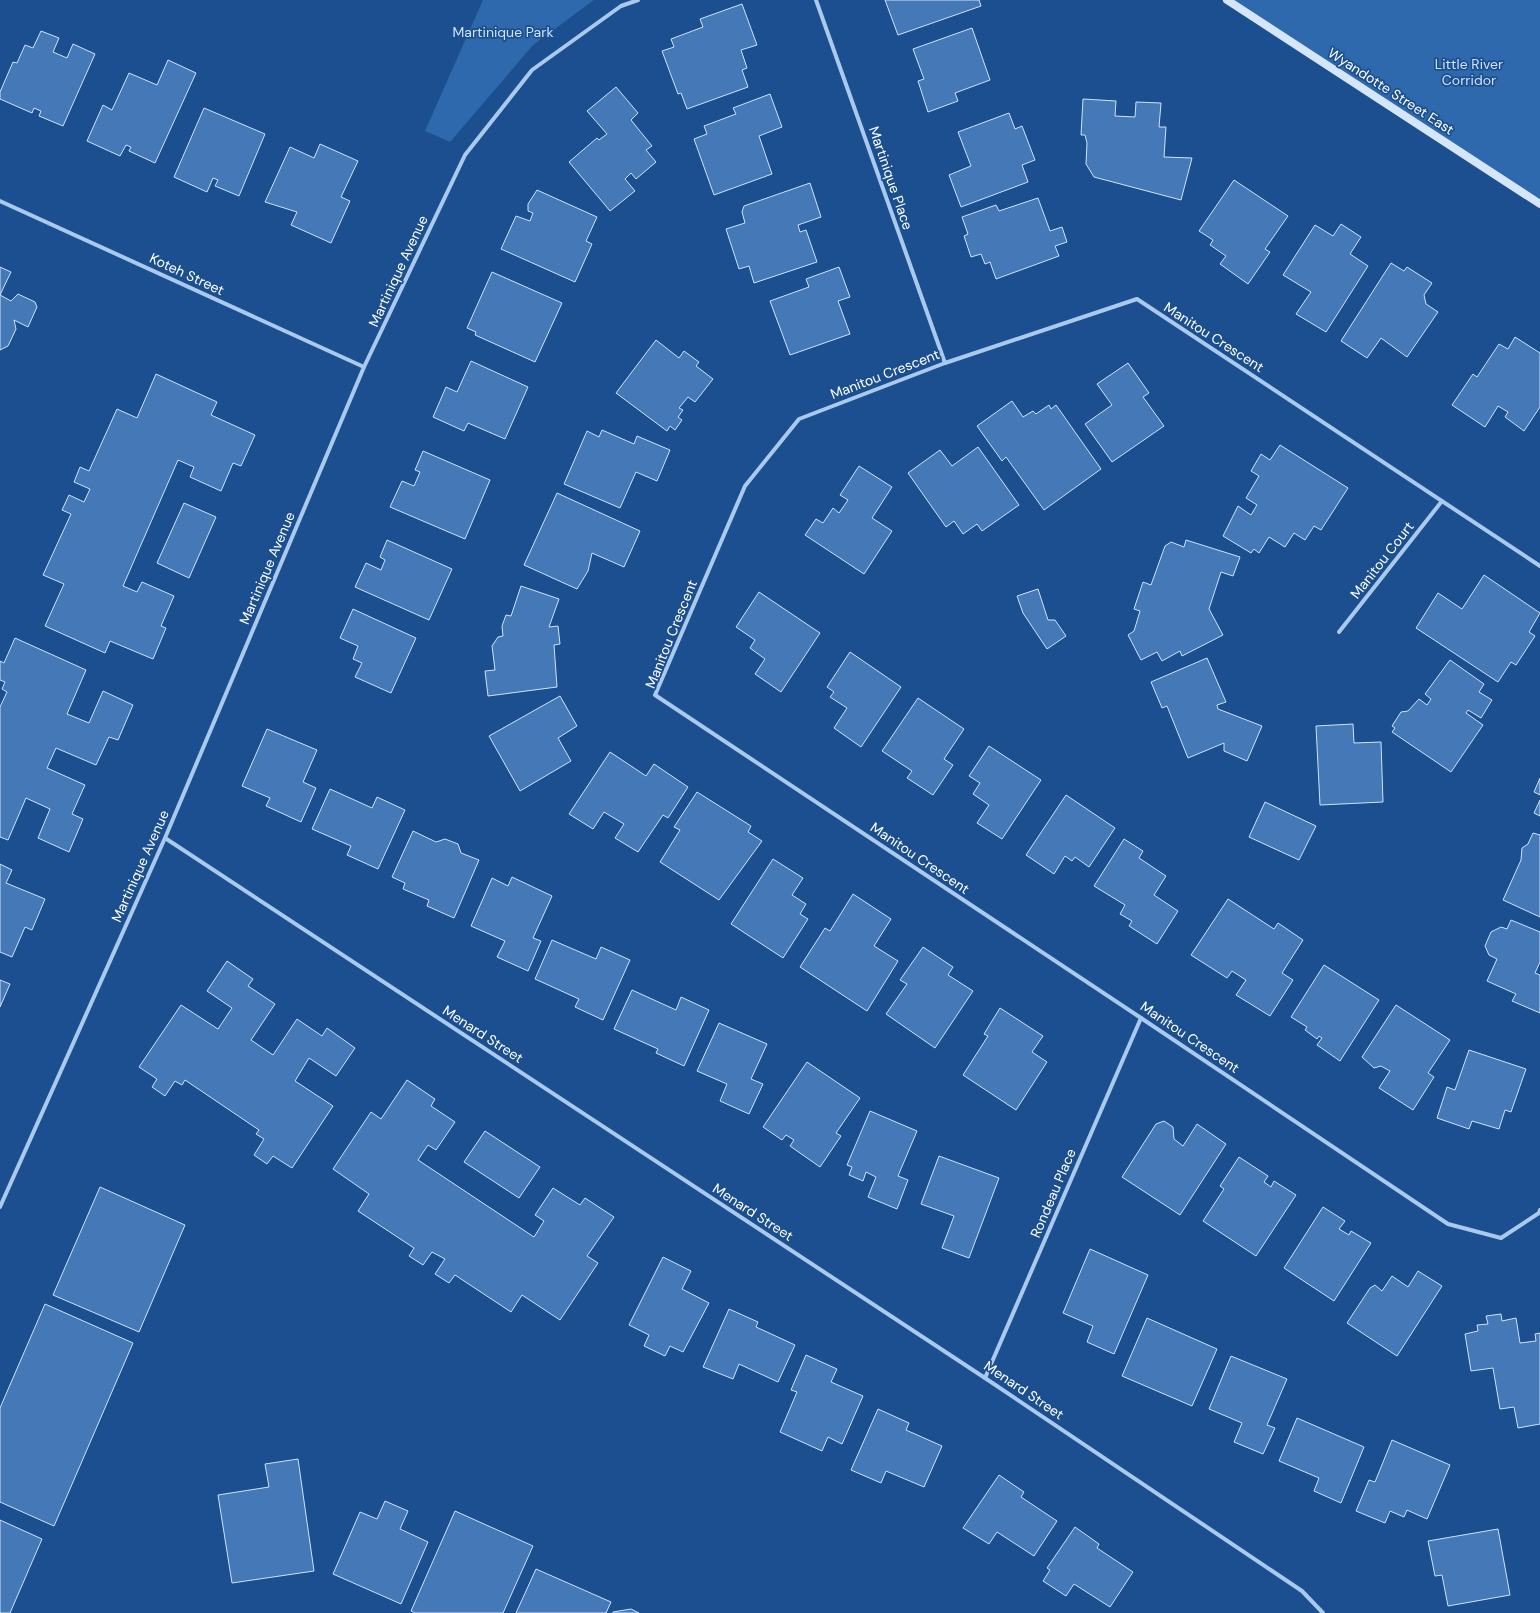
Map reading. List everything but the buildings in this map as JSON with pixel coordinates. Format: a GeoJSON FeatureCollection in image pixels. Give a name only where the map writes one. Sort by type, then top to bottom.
{"type":"FeatureCollection","features":[{"type":"Feature","properties":{"kind":"street","name":"Martinique Avenue"},"geometry":{"type":"LineString","coordinates":[[0,1207],[165,838],[364,367],[465,155],[532,70],[621,6],[638,0]]}},
{"type":"Feature","properties":{"kind":"street","name":"Martinique Place"},"geometry":{"type":"LineString","coordinates":[[816,0],[945,363]]}},
{"type":"Feature","properties":{"kind":"street","name":"Wyandotte Street East"},"geometry":{"type":"LineString","coordinates":[[1227,0],[1540,204]]}},
{"type":"Feature","properties":{"kind":"street","name":"Koteh Street"},"geometry":{"type":"LineString","coordinates":[[0,201],[364,367]]}},
{"type":"Feature","properties":{"kind":"street","name":"Manitou Crescent"},"geometry":{"type":"LineString","coordinates":[[1540,566],[1137,299],[945,363],[799,419],[745,486],[655,695],[1448,1224],[1501,1238],[1539,1213],[1540,1210]]}},
{"type":"Feature","properties":{"kind":"street","name":"Manitou Court"},"geometry":{"type":"LineString","coordinates":[[1339,632],[1442,501]]}},
{"type":"Feature","properties":{"kind":"street","name":"Menard Street"},"geometry":{"type":"LineString","coordinates":[[165,838],[985,1378],[1302,1591],[1323,1613]]}},
{"type":"Feature","properties":{"kind":"street","name":"Rondeau Place"},"geometry":{"type":"LineString","coordinates":[[985,1378],[1141,1018]]}},
{"type":"Feature","properties":{"kind":"green space","name":"Martinique Park"},"geometry":{"type":"Polygon","coordinates":[[[483,0],[594,0],[533,45],[450,142],[425,131],[483,0]]]}},
{"type":"Feature","properties":{"kind":"green space","name":"Little River Corridor"},"geometry":{"type":"Polygon","coordinates":[[[1227,0],[1540,0],[1540,204],[1227,0]]]}}]}
